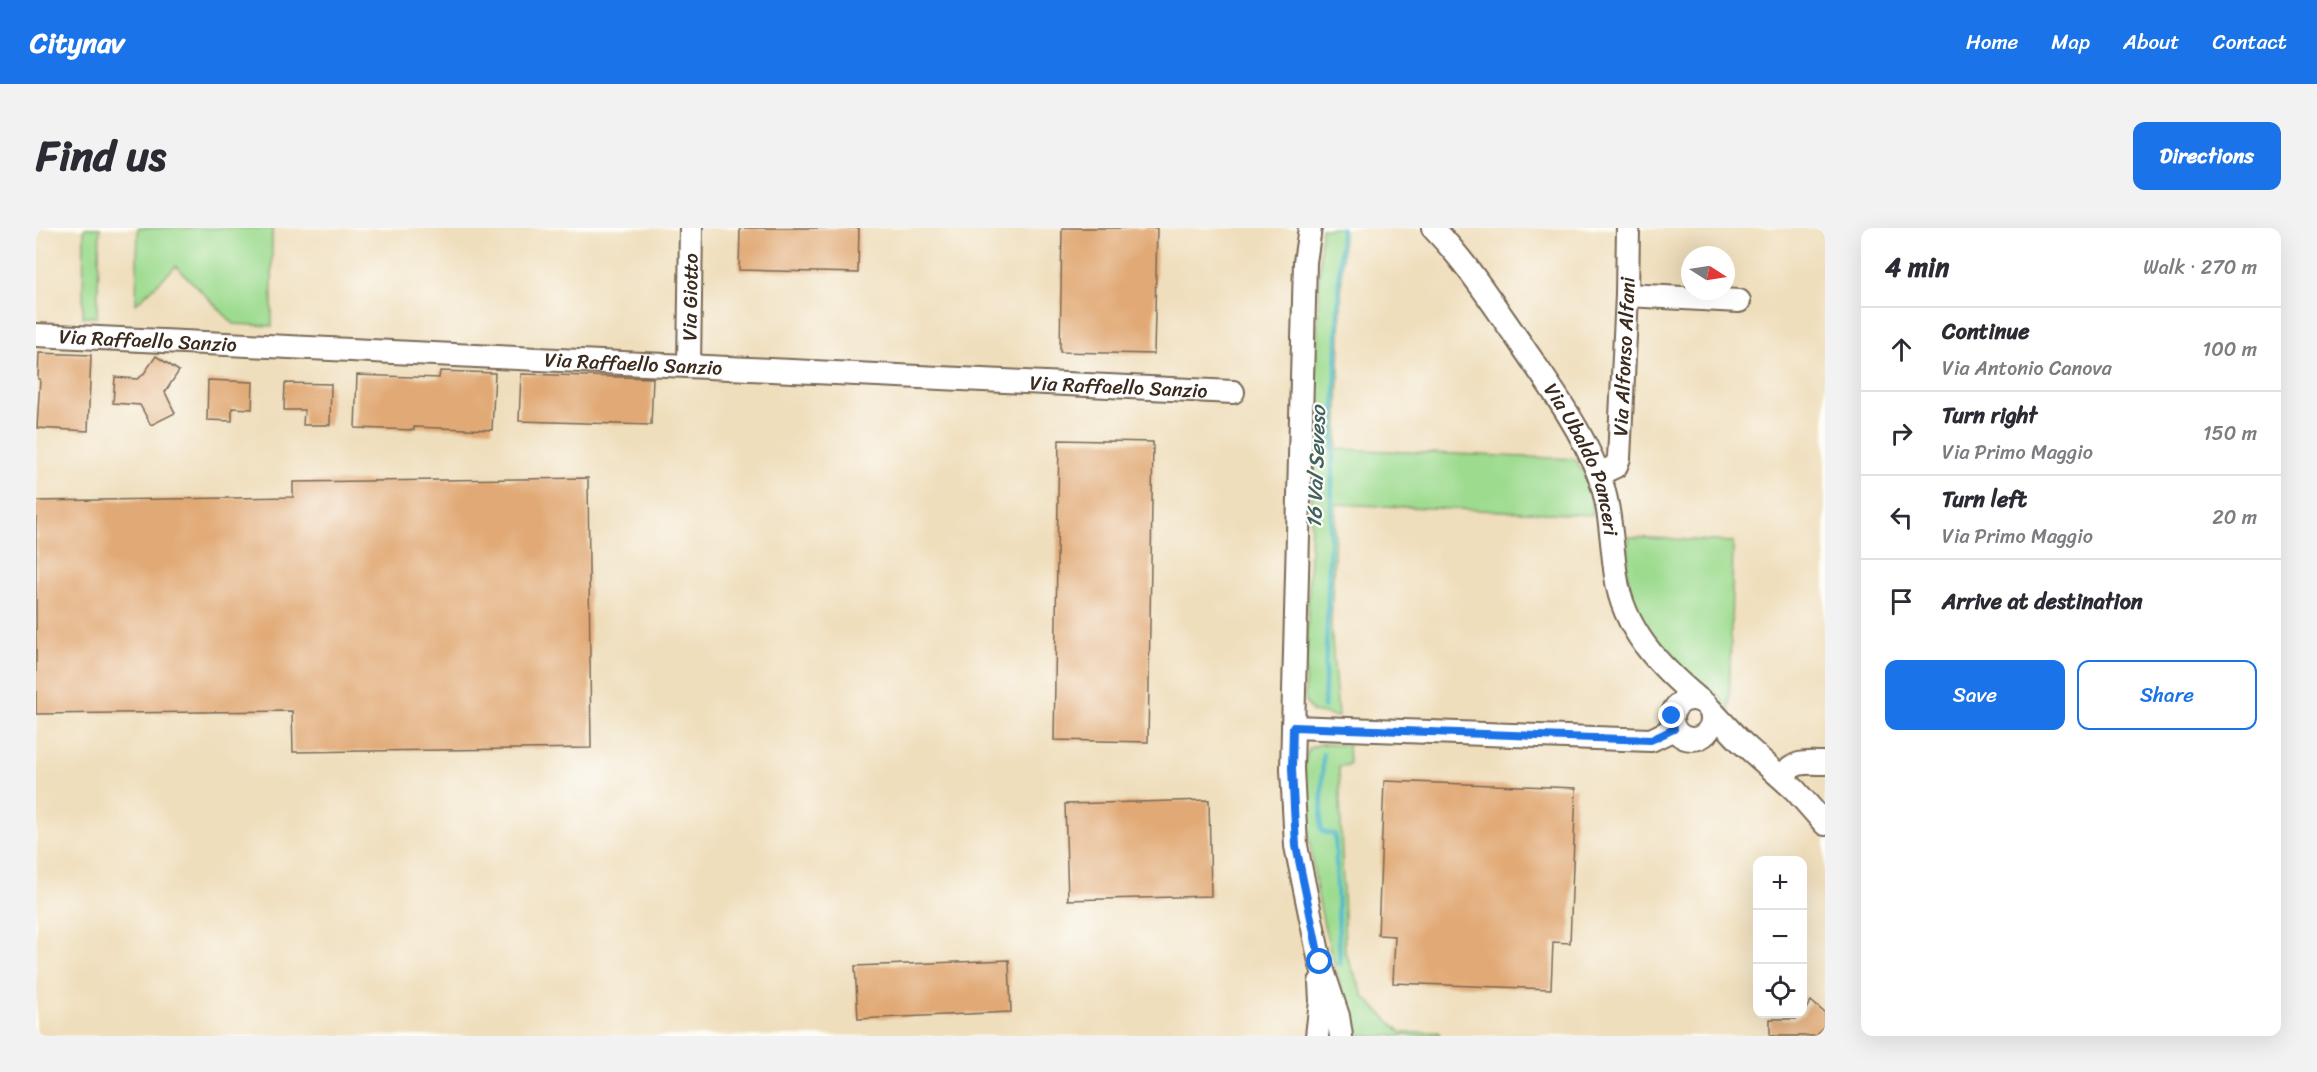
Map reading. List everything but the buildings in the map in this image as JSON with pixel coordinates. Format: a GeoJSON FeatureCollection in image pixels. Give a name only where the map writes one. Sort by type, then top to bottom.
{"type":"FeatureCollection","features":[{"type":"Feature","properties":{"kind":"street","name":"Via Giotto"},"geometry":{"type":"LineString","coordinates":[[688,366],[691,228]]}},
{"type":"Feature","properties":{"kind":"street"},"geometry":{"type":"LineString","coordinates":[[1297,228],[1305,262]]}},
{"type":"Feature","properties":{"kind":"street"},"geometry":{"type":"LineString","coordinates":[[1310,228],[1305,262],[1292,769],[1296,846],[1320,962],[1333,1018],[1350,1036]]}},
{"type":"Feature","properties":{"kind":"street","name":"Via Ubaldo Panceri"},"geometry":{"type":"LineString","coordinates":[[1433,228],[1478,282],[1549,385],[1599,474],[1616,579],[1624,609],[1639,638],[1661,666],[1781,777]]}},
{"type":"Feature","properties":{"kind":"street","name":"Via Alfonso Alfani"},"geometry":{"type":"LineString","coordinates":[[1599,474],[1616,466],[1619,458],[1628,228]]}},
{"type":"Feature","properties":{"kind":"street"},"geometry":{"type":"LineString","coordinates":[[1627,295],[1739,301]]}},
{"type":"Feature","properties":{"kind":"street","name":"Via Raffaello Sanzio"},"geometry":{"type":"LineString","coordinates":[[36,335],[1233,392]]}},
{"type":"Feature","properties":{"kind":"street"},"geometry":{"type":"LineString","coordinates":[[1702,737],[1710,727],[1712,715],[1705,705],[1689,699],[1677,705],[1672,716],[1674,729],[1678,734],[1690,739],[1715,735],[1739,740]]}},
{"type":"Feature","properties":{"kind":"street"},"geometry":{"type":"LineString","coordinates":[[1293,727],[1651,740],[1674,729]]}},
{"type":"Feature","properties":{"kind":"street"},"geometry":{"type":"LineString","coordinates":[[1825,764],[1798,763],[1787,769],[1781,777],[1825,824]]}},
{"type":"Feature","properties":{"kind":"street"},"geometry":{"type":"LineString","coordinates":[[1317,1036],[1333,1018]]}},
{"type":"Feature","properties":{"kind":"street"},"geometry":{"type":"LineString","coordinates":[[1325,1036],[1333,1018]]}},
{"type":"Feature","properties":{"kind":"green space"},"geometry":{"type":"Polygon","coordinates":[[[84,228],[100,228],[97,317],[83,317],[84,228]]]}},
{"type":"Feature","properties":{"kind":"green space"},"geometry":{"type":"Polygon","coordinates":[[[138,228],[272,228],[272,326],[234,324],[176,266],[136,304],[138,228]]]}},
{"type":"Feature","properties":{"kind":"green space"},"geometry":{"type":"Polygon","coordinates":[[[1321,228],[1343,228],[1337,449],[1575,459],[1588,480],[1593,515],[1336,504],[1331,627],[1338,717],[1313,712],[1306,703],[1305,695],[1321,228]]]}},
{"type":"Feature","properties":{"kind":"green space"},"geometry":{"type":"Polygon","coordinates":[[[1629,537],[1733,542],[1729,714],[1715,692],[1706,686],[1692,683],[1670,662],[1643,626],[1631,598],[1628,583],[1629,537]]]}},
{"type":"Feature","properties":{"kind":"green space"},"geometry":{"type":"Polygon","coordinates":[[[1320,744],[1348,745],[1349,765],[1339,766],[1345,952],[1365,998],[1402,1033],[1439,1032],[1439,1036],[1360,1036],[1330,949],[1312,859],[1305,765],[1310,748],[1320,744]]]}},
{"type":"Feature","properties":{"kind":"waterway","name":"16 Val Seveso"},"geometry":{"type":"LineString","coordinates":[[1324,708],[1341,228]]}},
{"type":"Feature","properties":{"kind":"waterway","name":"16 Val Seveso"},"geometry":{"type":"LineString","coordinates":[[1323,754],[1321,828],[1323,832],[1335,835],[1340,964]]}},
{"type":"Feature","properties":{"kind":"route"},"geometry":{"type":"LineString","coordinates":[[1320,962],[1296,846],[1292,769],[1293,727],[1651,740],[1674,729],[1672,716]]}}]}
